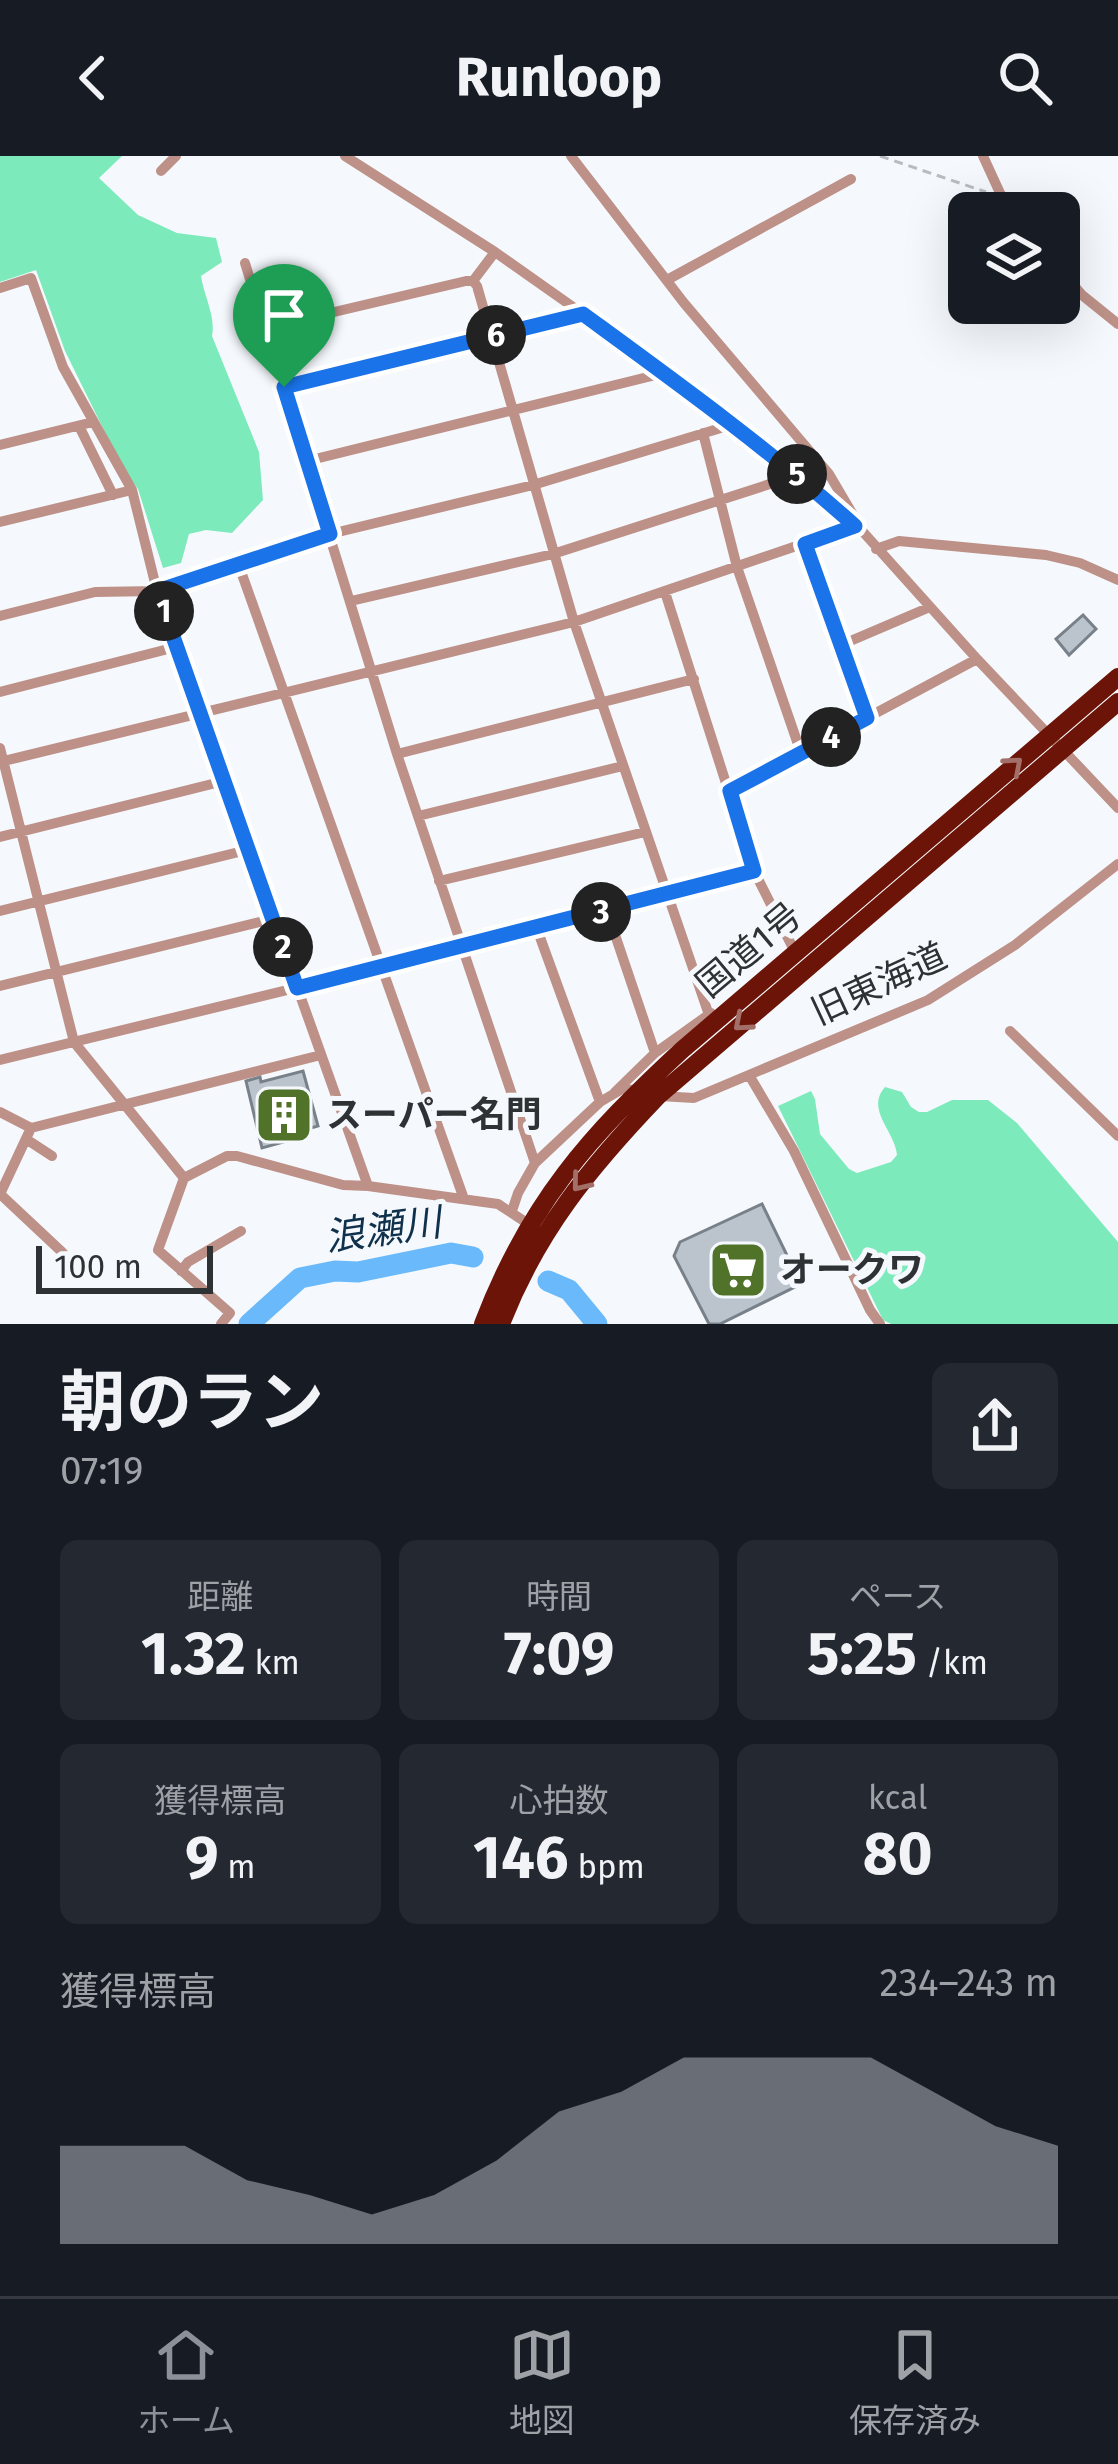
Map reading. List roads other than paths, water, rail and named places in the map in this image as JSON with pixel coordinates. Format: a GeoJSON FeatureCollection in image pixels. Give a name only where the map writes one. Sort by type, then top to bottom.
{"type":"FeatureCollection","features":[{"type":"Feature","properties":{"kind":"highway","name":"国道1号"},"geometry":{"type":"LineString","coordinates":[[483,1324],[529,1223],[577,1155],[945,848],[1118,677]]}},
{"type":"Feature","properties":{"kind":"highway","name":"国道1号"},"geometry":{"type":"LineString","coordinates":[[649,1093],[773,973],[1057,742],[1118,702]]}},
{"type":"Feature","properties":{"kind":"highway","name":"国道1号"},"geometry":{"type":"LineString","coordinates":[[500,1324],[517,1286],[529,1223]]}},
{"type":"Feature","properties":{"kind":"street"},"geometry":{"type":"LineString","coordinates":[[160,171],[176,156]]}},
{"type":"Feature","properties":{"kind":"street"},"geometry":{"type":"LineString","coordinates":[[345,156],[495,252],[798,475],[859,529],[1118,808]]}},
{"type":"Feature","properties":{"kind":"street"},"geometry":{"type":"LineString","coordinates":[[571,156],[829,474],[859,529]]}},
{"type":"Feature","properties":{"kind":"street"},"geometry":{"type":"LineString","coordinates":[[983,156],[1000,192]]}},
{"type":"Feature","properties":{"kind":"street"},"geometry":{"type":"LineString","coordinates":[[668,280],[851,178]]}},
{"type":"Feature","properties":{"kind":"street"},"geometry":{"type":"LineString","coordinates":[[266,328],[472,281],[495,252]]}},
{"type":"Feature","properties":{"kind":"street"},"geometry":{"type":"LineString","coordinates":[[245,263],[398,754],[535,1163]]}},
{"type":"Feature","properties":{"kind":"street"},"geometry":{"type":"LineString","coordinates":[[0,288],[31,278],[63,367],[133,490],[157,591],[368,1186]]}},
{"type":"Feature","properties":{"kind":"street"},"geometry":{"type":"LineString","coordinates":[[472,281],[574,622],[709,1015]]}},
{"type":"Feature","properties":{"kind":"street"},"geometry":{"type":"LineString","coordinates":[[1080,293],[1118,325]]}},
{"type":"Feature","properties":{"kind":"street"},"geometry":{"type":"LineString","coordinates":[[284,387],[583,314]]}},
{"type":"Feature","properties":{"kind":"street"},"geometry":{"type":"LineString","coordinates":[[307,461],[664,373]]}},
{"type":"Feature","properties":{"kind":"street"},"geometry":{"type":"LineString","coordinates":[[0,446],[93,422]]}},
{"type":"Feature","properties":{"kind":"street"},"geometry":{"type":"LineString","coordinates":[[0,616],[95,592],[157,591],[330,534],[533,484],[734,424]]}},
{"type":"Feature","properties":{"kind":"street"},"geometry":{"type":"LineString","coordinates":[[79,426],[113,495]]}},
{"type":"Feature","properties":{"kind":"street"},"geometry":{"type":"LineString","coordinates":[[703,433],[737,567],[801,753]]}},
{"type":"Feature","properties":{"kind":"street"},"geometry":{"type":"LineString","coordinates":[[351,601],[554,554],[798,475]]}},
{"type":"Feature","properties":{"kind":"street"},"geometry":{"type":"LineString","coordinates":[[0,522],[133,490]]}},
{"type":"Feature","properties":{"kind":"street"},"geometry":{"type":"LineString","coordinates":[[184,1178],[74,1042],[1,757],[200,714],[574,622],[859,529]]}},
{"type":"Feature","properties":{"kind":"street"},"geometry":{"type":"LineString","coordinates":[[876,549],[899,541],[1046,555],[1118,580]]}},
{"type":"Feature","properties":{"kind":"street"},"geometry":{"type":"LineString","coordinates":[[805,544],[867,718]]}},
{"type":"Feature","properties":{"kind":"street"},"geometry":{"type":"LineString","coordinates":[[238,563],[464,1199]]}},
{"type":"Feature","properties":{"kind":"street"},"geometry":{"type":"LineString","coordinates":[[665,592],[754,871],[796,954]]}},
{"type":"Feature","properties":{"kind":"street"},"geometry":{"type":"LineString","coordinates":[[841,645],[930,607]]}},
{"type":"Feature","properties":{"kind":"street"},"geometry":{"type":"LineString","coordinates":[[0,692],[176,647]]}},
{"type":"Feature","properties":{"kind":"street"},"geometry":{"type":"LineString","coordinates":[[730,791],[977,659]]}},
{"type":"Feature","properties":{"kind":"street"},"geometry":{"type":"LineString","coordinates":[[398,754],[694,679]]}},
{"type":"Feature","properties":{"kind":"street"},"geometry":{"type":"LineString","coordinates":[[418,816],[623,766]]}},
{"type":"Feature","properties":{"kind":"street"},"geometry":{"type":"LineString","coordinates":[[0,837],[224,781]]}},
{"type":"Feature","properties":{"kind":"street"},"geometry":{"type":"LineString","coordinates":[[439,881],[645,832]]}},
{"type":"Feature","properties":{"kind":"street"},"geometry":{"type":"LineString","coordinates":[[0,911],[247,850]]}},
{"type":"Feature","properties":{"kind":"street","name":"旧東海道"},"geometry":{"type":"LineString","coordinates":[[612,1094],[622,1089],[694,1098],[887,1019],[928,1000],[1015,945],[1118,864]]}},
{"type":"Feature","properties":{"kind":"street"},"geometry":{"type":"LineString","coordinates":[[0,1060],[754,871]]}},
{"type":"Feature","properties":{"kind":"street"},"geometry":{"type":"LineString","coordinates":[[608,911],[655,1053]]}},
{"type":"Feature","properties":{"kind":"street"},"geometry":{"type":"LineString","coordinates":[[0,986],[272,919]]}},
{"type":"Feature","properties":{"kind":"street"},"geometry":{"type":"LineString","coordinates":[[537,928],[600,1102]]}},
{"type":"Feature","properties":{"kind":"street"},"geometry":{"type":"LineString","coordinates":[[529,1223],[518,1193],[535,1163],[655,1053],[773,973]]}},
{"type":"Feature","properties":{"kind":"street"},"geometry":{"type":"LineString","coordinates":[[1010,1031],[1118,1136]]}},
{"type":"Feature","properties":{"kind":"street"},"geometry":{"type":"LineString","coordinates":[[63,1253],[0,1194],[28,1133],[122,1104],[321,1055]]}},
{"type":"Feature","properties":{"kind":"street"},"geometry":{"type":"LineString","coordinates":[[748,1075],[794,1151],[880,1324]]}},
{"type":"Feature","properties":{"kind":"street"},"geometry":{"type":"LineString","coordinates":[[0,1112],[52,1156]]}},
{"type":"Feature","properties":{"kind":"street"},"geometry":{"type":"LineString","coordinates":[[231,1320],[158,1250],[184,1178],[227,1156],[343,1185],[498,1204],[529,1223]]}},
{"type":"Feature","properties":{"kind":"street"},"geometry":{"type":"LineString","coordinates":[[182,1270],[241,1231]]}},
{"type":"Feature","properties":{"kind":"waterway","name":"浪瀬川"},"geometry":{"type":"LineString","coordinates":[[249,1324],[300,1278],[451,1253],[473,1257]]}},
{"type":"Feature","properties":{"kind":"waterway","name":"浪瀬川"},"geometry":{"type":"LineString","coordinates":[[548,1281],[569,1290],[597,1324]]}},
{"type":"Feature","properties":{"kind":"place","name":"スーパー名門"},"geometry":{"type":"Point","coordinates":[284,1115]}},
{"type":"Feature","properties":{"kind":"place","name":"オークワ"},"geometry":{"type":"Point","coordinates":[738,1270]}}]}
